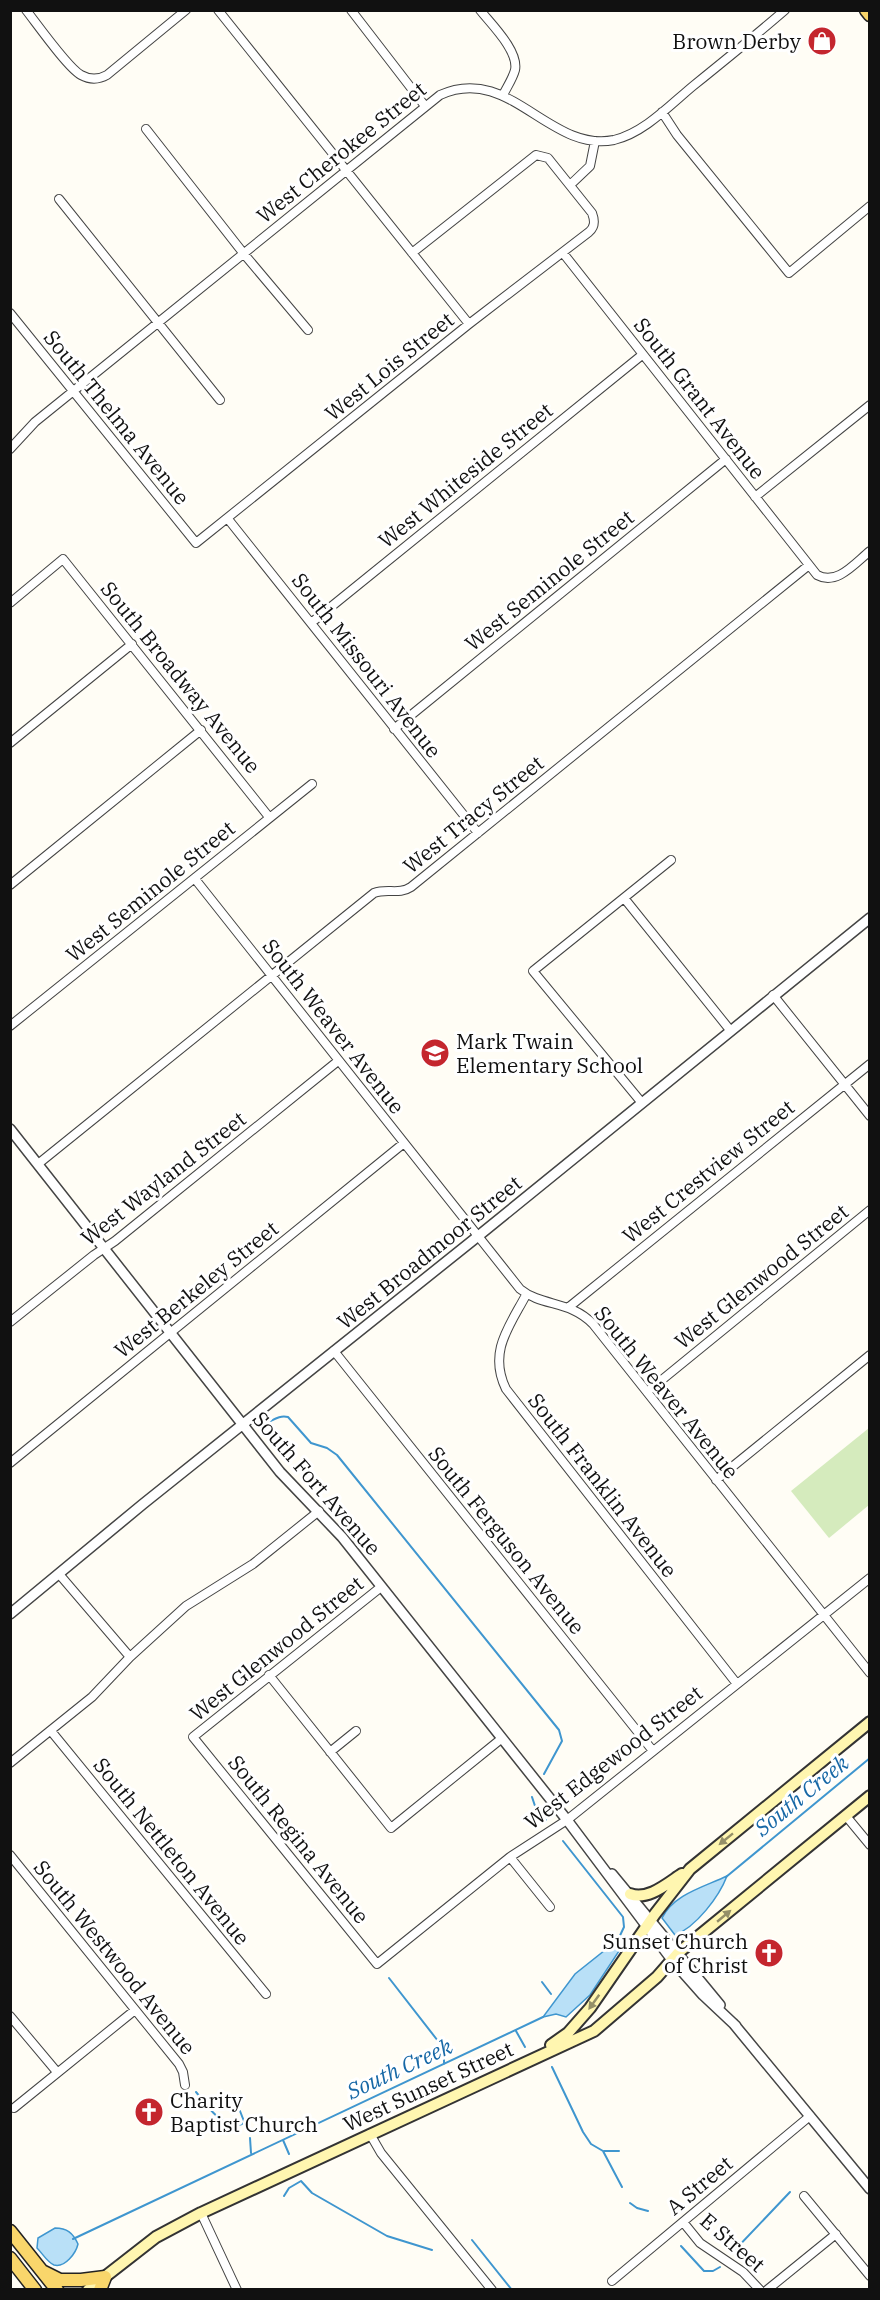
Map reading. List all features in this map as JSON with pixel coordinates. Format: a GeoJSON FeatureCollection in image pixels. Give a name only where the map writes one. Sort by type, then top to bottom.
{"type":"FeatureCollection","features":[{"type":"Feature","properties":{"kind":"main road"},"geometry":{"type":"LineString","coordinates":[[866,10],[870,15]]}},
{"type":"Feature","properties":{"kind":"main road","name":"West Sunset Street"},"geometry":{"type":"LineString","coordinates":[[534,2058],[568,2033],[590,2008],[690,1869],[870,1722]]}},
{"type":"Feature","properties":{"kind":"main road","name":"West Sunset Street"},"geometry":{"type":"LineString","coordinates":[[88,2289],[156,2237],[201,2213],[594,2031],[657,1977],[675,1956],[870,1796]]}},
{"type":"Feature","properties":{"kind":"main road"},"geometry":{"type":"LineString","coordinates":[[630,1894],[639,1896],[650,1893],[690,1869]]}},
{"type":"Feature","properties":{"kind":"main road"},"geometry":{"type":"LineString","coordinates":[[10,2231],[57,2289]]}},
{"type":"Feature","properties":{"kind":"main road"},"geometry":{"type":"LineString","coordinates":[[10,2258],[35,2289]]}},
{"type":"Feature","properties":{"kind":"main road"},"geometry":{"type":"LineString","coordinates":[[42,2271],[60,2280],[105,2277],[100,2289]]}},
{"type":"Feature","properties":{"kind":"street"},"geometry":{"type":"LineString","coordinates":[[26,10],[76,72],[92,79],[107,75],[186,10]]}},
{"type":"Feature","properties":{"kind":"street"},"geometry":{"type":"LineString","coordinates":[[218,10],[469,324]]}},
{"type":"Feature","properties":{"kind":"street"},"geometry":{"type":"LineString","coordinates":[[351,10],[425,105]]}},
{"type":"Feature","properties":{"kind":"street"},"geometry":{"type":"LineString","coordinates":[[480,10],[509,48],[515,60],[514,72],[503,95]]}},
{"type":"Feature","properties":{"kind":"street","name":"West Cherokee Street"},"geometry":{"type":"LineString","coordinates":[[10,449],[35,422],[440,95],[460,88],[481,89],[503,95],[566,132],[583,139],[595,141],[616,139],[628,135],[662,112],[785,10]]}},
{"type":"Feature","properties":{"kind":"street"},"geometry":{"type":"LineString","coordinates":[[662,112],[677,135],[789,273],[870,206]]}},
{"type":"Feature","properties":{"kind":"street"},"geometry":{"type":"LineString","coordinates":[[146,129],[244,254],[308,330]]}},
{"type":"Feature","properties":{"kind":"street"},"geometry":{"type":"LineString","coordinates":[[412,254],[532,157],[541,155],[548,158],[570,185],[590,166],[595,141]]}},
{"type":"Feature","properties":{"kind":"street","name":"West Lois Street"},"geometry":{"type":"LineString","coordinates":[[196,543],[469,324],[592,229],[594,222],[592,213],[570,185]]}},
{"type":"Feature","properties":{"kind":"street"},"geometry":{"type":"LineString","coordinates":[[58,199],[220,400]]}},
{"type":"Feature","properties":{"kind":"street","name":"South Grant Avenue"},"geometry":{"type":"LineString","coordinates":[[563,253],[809,565]]}},
{"type":"Feature","properties":{"kind":"street","name":"South Thelma Avenue"},"geometry":{"type":"LineString","coordinates":[[10,313],[196,543]]}},
{"type":"Feature","properties":{"kind":"street","name":"West Whiteside Street"},"geometry":{"type":"LineString","coordinates":[[311,623],[642,355]]}},
{"type":"Feature","properties":{"kind":"street"},"geometry":{"type":"LineString","coordinates":[[755,497],[870,405]]}},
{"type":"Feature","properties":{"kind":"street","name":"West Seminole Street"},"geometry":{"type":"LineString","coordinates":[[394,729],[726,459]]}},
{"type":"Feature","properties":{"kind":"street","name":"South Missouri Avenue"},"geometry":{"type":"LineString","coordinates":[[228,519],[478,833]]}},
{"type":"Feature","properties":{"kind":"street"},"geometry":{"type":"LineString","coordinates":[[809,565],[820,577],[833,579],[870,551]]}},
{"type":"Feature","properties":{"kind":"street","name":"South Broadway Avenue"},"geometry":{"type":"LineString","coordinates":[[10,603],[63,559],[269,817]]}},
{"type":"Feature","properties":{"kind":"street","name":"West Tracy Street"},"geometry":{"type":"LineString","coordinates":[[38,1164],[374,893],[400,892],[408,889],[809,565]]}},
{"type":"Feature","properties":{"kind":"street"},"geometry":{"type":"LineString","coordinates":[[10,743],[132,644]]}},
{"type":"Feature","properties":{"kind":"street"},"geometry":{"type":"LineString","coordinates":[[10,885],[201,730]]}},
{"type":"Feature","properties":{"kind":"street","name":"West Seminole Street"},"geometry":{"type":"LineString","coordinates":[[11,1024],[312,784]]}},
{"type":"Feature","properties":{"kind":"street"},"geometry":{"type":"LineString","coordinates":[[642,1104],[533,970],[671,860]]}},
{"type":"Feature","properties":{"kind":"street","name":"South Weaver Avenue"},"geometry":{"type":"LineString","coordinates":[[195,879],[520,1289],[526,1294],[569,1307],[593,1324],[870,1673]]}},
{"type":"Feature","properties":{"kind":"street"},"geometry":{"type":"LineString","coordinates":[[624,898],[730,1030]]}},
{"type":"Feature","properties":{"kind":"street","name":"West Broadmoor Street"},"geometry":{"type":"LineString","coordinates":[[10,1614],[870,918]]}},
{"type":"Feature","properties":{"kind":"street"},"geometry":{"type":"LineString","coordinates":[[773,995],[870,1116]]}},
{"type":"Feature","properties":{"kind":"street","name":"West Wayland Street"},"geometry":{"type":"LineString","coordinates":[[10,1322],[338,1061]]}},
{"type":"Feature","properties":{"kind":"street","name":"West Crestview Street"},"geometry":{"type":"LineString","coordinates":[[569,1307],[870,1064]]}},
{"type":"Feature","properties":{"kind":"street","name":"South Fort Avenue"},"geometry":{"type":"LineString","coordinates":[[10,1129],[280,1472],[319,1511],[381,1587],[649,1923],[703,1995],[736,2026],[870,2189]]}},
{"type":"Feature","properties":{"kind":"street","name":"West Berkeley Street"},"geometry":{"type":"LineString","coordinates":[[10,1463],[404,1143]]}},
{"type":"Feature","properties":{"kind":"street","name":"West Glenwood Street"},"geometry":{"type":"LineString","coordinates":[[647,1392],[870,1210]]}},
{"type":"Feature","properties":{"kind":"street","name":"South Franklin Avenue"},"geometry":{"type":"LineString","coordinates":[[526,1294],[499,1350],[500,1370],[506,1389],[737,1684]]}},
{"type":"Feature","properties":{"kind":"street","name":"South Ferguson Avenue"},"geometry":{"type":"LineString","coordinates":[[334,1351],[653,1750]]}},
{"type":"Feature","properties":{"kind":"street"},"geometry":{"type":"LineString","coordinates":[[716,1480],[870,1355]]}},
{"type":"Feature","properties":{"kind":"street"},"geometry":{"type":"LineString","coordinates":[[10,1763],[92,1697],[130,1657],[186,1606],[254,1564],[319,1511]]}},
{"type":"Feature","properties":{"kind":"street"},"geometry":{"type":"LineString","coordinates":[[59,1574],[130,1657]]}},
{"type":"Feature","properties":{"kind":"street","name":"West Edgewood Street"},"geometry":{"type":"LineString","coordinates":[[377,1964],[510,1857],[567,1821],[870,1578]]}},
{"type":"Feature","properties":{"kind":"street","name":"West Glenwood Street"},"geometry":{"type":"LineString","coordinates":[[193,1737],[381,1587]]}},
{"type":"Feature","properties":{"kind":"street"},"geometry":{"type":"LineString","coordinates":[[269,1675],[391,1828],[501,1739]]}},
{"type":"Feature","properties":{"kind":"street","name":"South Nettleton Avenue"},"geometry":{"type":"LineString","coordinates":[[51,1731],[266,1994]]}},
{"type":"Feature","properties":{"kind":"street"},"geometry":{"type":"LineString","coordinates":[[330,1752],[356,1731]]}},
{"type":"Feature","properties":{"kind":"street","name":"South Regina Avenue"},"geometry":{"type":"LineString","coordinates":[[193,1737],[377,1964]]}},
{"type":"Feature","properties":{"kind":"street"},"geometry":{"type":"LineString","coordinates":[[846,1816],[870,1845]]}},
{"type":"Feature","properties":{"kind":"street","name":"South Westwood Avenue"},"geometry":{"type":"LineString","coordinates":[[10,1855],[178,2064],[183,2072],[186,2085]]}},
{"type":"Feature","properties":{"kind":"street"},"geometry":{"type":"LineString","coordinates":[[510,1857],[550,1907]]}},
{"type":"Feature","properties":{"kind":"street","name":"South Fort Avenue"},"geometry":{"type":"LineString","coordinates":[[598,1860],[630,1894],[649,1923]]}},
{"type":"Feature","properties":{"kind":"street"},"geometry":{"type":"LineString","coordinates":[[14,2108],[135,2010]]}},
{"type":"Feature","properties":{"kind":"street"},"geometry":{"type":"LineString","coordinates":[[10,2016],[57,2073]]}},
{"type":"Feature","properties":{"kind":"street","name":"A Street"},"geometry":{"type":"LineString","coordinates":[[612,2282],[810,2116]]}},
{"type":"Feature","properties":{"kind":"street"},"geometry":{"type":"LineString","coordinates":[[370,2134],[381,2153],[492,2289]]}},
{"type":"Feature","properties":{"kind":"street"},"geometry":{"type":"LineString","coordinates":[[804,2196],[870,2276]]}},
{"type":"Feature","properties":{"kind":"street"},"geometry":{"type":"LineString","coordinates":[[201,2213],[237,2289]]}},
{"type":"Feature","properties":{"kind":"street","name":"E Street"},"geometry":{"type":"LineString","coordinates":[[683,2222],[700,2243],[743,2272],[760,2289]]}},
{"type":"Feature","properties":{"kind":"street"},"geometry":{"type":"LineString","coordinates":[[767,2289],[836,2234]]}},
{"type":"Feature","properties":{"kind":"green space"},"geometry":{"type":"Polygon","coordinates":[[[869,1428],[869,1505],[829,1538],[791,1491],[869,1428]]]}},
{"type":"Feature","properties":{"kind":"water"},"geometry":{"type":"Polygon","coordinates":[[[727,1876],[718,1893],[699,1918],[675,1935],[662,1918],[667,1910],[690,1892],[727,1876]]]}},
{"type":"Feature","properties":{"kind":"water"},"geometry":{"type":"Polygon","coordinates":[[[614,1943],[621,1948],[590,1995],[566,2017],[556,2014],[543,2017],[575,1974],[614,1943]]]}},
{"type":"Feature","properties":{"kind":"water"},"geometry":{"type":"Polygon","coordinates":[[[55,2228],[69,2232],[78,2244],[69,2259],[58,2265],[50,2262],[37,2248],[38,2238],[55,2228]]]}},
{"type":"Feature","properties":{"kind":"waterway"},"geometry":{"type":"LineString","coordinates":[[260,1425],[280,1417],[288,1417],[311,1443],[327,1448],[337,1455],[559,1730],[562,1741],[544,1774]]}},
{"type":"Feature","properties":{"kind":"waterway","name":"South Creek"},"geometry":{"type":"LineString","coordinates":[[726,1877],[870,1758]]}},
{"type":"Feature","properties":{"kind":"waterway"},"geometry":{"type":"LineString","coordinates":[[532,1797],[535,1806],[546,1820]]}},
{"type":"Feature","properties":{"kind":"waterway"},"geometry":{"type":"LineString","coordinates":[[563,1841],[623,1917],[624,1927],[616,1944]]}},
{"type":"Feature","properties":{"kind":"waterway"},"geometry":{"type":"LineString","coordinates":[[389,1978],[438,2041]]}},
{"type":"Feature","properties":{"kind":"waterway"},"geometry":{"type":"LineString","coordinates":[[542,1982],[551,1994]]}},
{"type":"Feature","properties":{"kind":"waterway","name":"South Creek"},"geometry":{"type":"LineString","coordinates":[[73,2239],[543,2017]]}},
{"type":"Feature","properties":{"kind":"waterway"},"geometry":{"type":"LineString","coordinates":[[516,2031],[525,2047]]}},
{"type":"Feature","properties":{"kind":"waterway"},"geometry":{"type":"LineString","coordinates":[[444,2049],[444,2064]]}},
{"type":"Feature","properties":{"kind":"waterway"},"geometry":{"type":"LineString","coordinates":[[552,2067],[583,2132],[591,2144],[603,2151],[622,2187]]}},
{"type":"Feature","properties":{"kind":"waterway"},"geometry":{"type":"LineString","coordinates":[[196,2092],[223,2121],[237,2125],[245,2123]]}},
{"type":"Feature","properties":{"kind":"waterway"},"geometry":{"type":"LineString","coordinates":[[240,2111],[247,2129]]}},
{"type":"Feature","properties":{"kind":"waterway"},"geometry":{"type":"LineString","coordinates":[[250,2138],[251,2153]]}},
{"type":"Feature","properties":{"kind":"waterway"},"geometry":{"type":"LineString","coordinates":[[283,2140],[289,2154]]}},
{"type":"Feature","properties":{"kind":"waterway"},"geometry":{"type":"LineString","coordinates":[[604,2151],[619,2151]]}},
{"type":"Feature","properties":{"kind":"waterway"},"geometry":{"type":"LineString","coordinates":[[284,2196],[289,2188],[301,2181],[312,2193],[387,2236],[432,2250]]}},
{"type":"Feature","properties":{"kind":"waterway"},"geometry":{"type":"LineString","coordinates":[[732,2253],[790,2192]]}},
{"type":"Feature","properties":{"kind":"waterway"},"geometry":{"type":"LineString","coordinates":[[630,2203],[648,2211]]}},
{"type":"Feature","properties":{"kind":"waterway"},"geometry":{"type":"LineString","coordinates":[[472,2240],[512,2290]]}},
{"type":"Feature","properties":{"kind":"waterway"},"geometry":{"type":"LineString","coordinates":[[681,2246],[704,2271],[713,2271],[720,2267]]}},
{"type":"Feature","properties":{"kind":"place","name":"Brown Derby"},"geometry":{"type":"Point","coordinates":[822,41]}},
{"type":"Feature","properties":{"kind":"place","name":"Mark Twain Elementary School"},"geometry":{"type":"Point","coordinates":[435,1053]}},
{"type":"Feature","properties":{"kind":"place","name":"Sunset Church of Christ"},"geometry":{"type":"Point","coordinates":[769,1953]}},
{"type":"Feature","properties":{"kind":"place","name":"Charity Baptist Church"},"geometry":{"type":"Point","coordinates":[149,2112]}}]}
